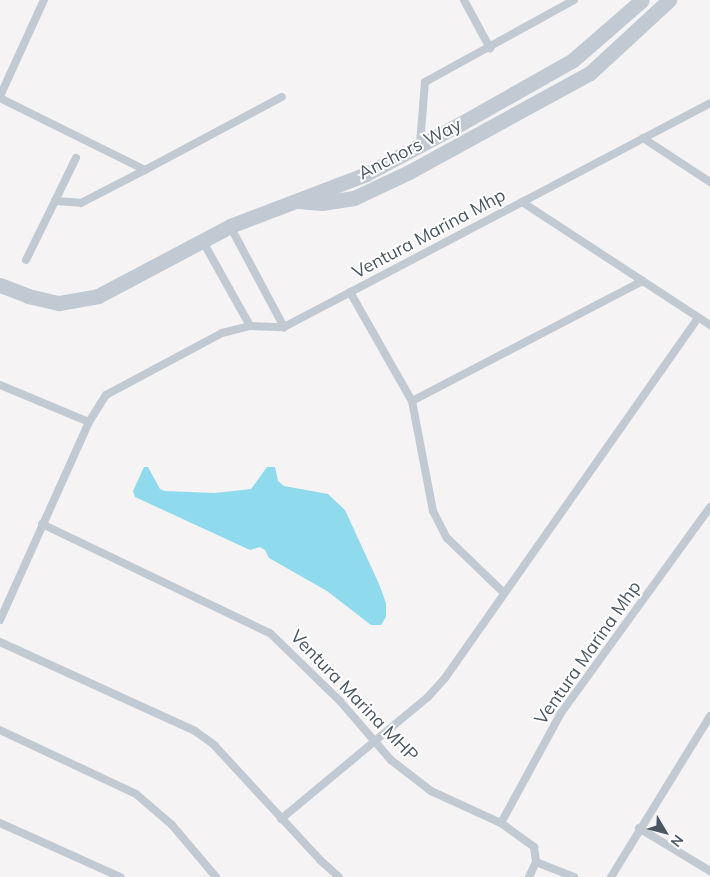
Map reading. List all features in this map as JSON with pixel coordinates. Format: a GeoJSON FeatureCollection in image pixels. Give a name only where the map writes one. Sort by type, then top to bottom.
{"type":"FeatureCollection","features":[{"type":"Feature","properties":{"kind":"street"},"geometry":{"type":"LineString","coordinates":[[294,201],[366,174],[573,60],[642,0]]}},
{"type":"Feature","properties":{"kind":"street","name":"Anchors Way"},"geometry":{"type":"LineString","coordinates":[[0,285],[45,301],[78,301],[98,296],[230,226],[294,201],[322,203],[354,198],[381,187],[590,72],[667,1]]}},
{"type":"Feature","properties":{"kind":"street"},"geometry":{"type":"LineString","coordinates":[[322,203],[333,194],[367,184],[419,155],[420,144]]}},
{"type":"Feature","properties":{"kind":"lane"},"geometry":{"type":"LineString","coordinates":[[44,0],[0,97],[145,170]]}},
{"type":"Feature","properties":{"kind":"lane"},"geometry":{"type":"LineString","coordinates":[[464,0],[490,48]]}},
{"type":"Feature","properties":{"kind":"lane"},"geometry":{"type":"LineString","coordinates":[[420,144],[425,82],[490,48],[574,0]]}},
{"type":"Feature","properties":{"kind":"lane"},"geometry":{"type":"LineString","coordinates":[[55,201],[81,204],[282,97]]}},
{"type":"Feature","properties":{"kind":"lane","name":"Ventura Marina Mhp"},"geometry":{"type":"LineString","coordinates":[[0,620],[89,422],[106,394],[222,333],[250,326],[284,327],[710,103]]}},
{"type":"Feature","properties":{"kind":"lane"},"geometry":{"type":"LineString","coordinates":[[643,138],[710,182]]}},
{"type":"Feature","properties":{"kind":"lane"},"geometry":{"type":"LineString","coordinates":[[26,260],[76,158]]}},
{"type":"Feature","properties":{"kind":"lane","name":"Ventura Marina Mhp"},"geometry":{"type":"LineString","coordinates":[[522,202],[710,326]]}},
{"type":"Feature","properties":{"kind":"lane"},"geometry":{"type":"LineString","coordinates":[[230,226],[284,327]]}},
{"type":"Feature","properties":{"kind":"lane"},"geometry":{"type":"LineString","coordinates":[[202,240],[250,326]]}},
{"type":"Feature","properties":{"kind":"lane"},"geometry":{"type":"LineString","coordinates":[[412,401],[643,281]]}},
{"type":"Feature","properties":{"kind":"lane","name":"Ventura Marina Mhp"},"geometry":{"type":"LineString","coordinates":[[350,292],[412,401],[433,511],[452,544],[504,593]]}},
{"type":"Feature","properties":{"kind":"lane","name":"Ventura Marina Mhp"},"geometry":{"type":"LineString","coordinates":[[281,819],[428,697],[445,678],[698,318]]}},
{"type":"Feature","properties":{"kind":"lane"},"geometry":{"type":"LineString","coordinates":[[0,385],[89,422]]}},
{"type":"Feature","properties":{"kind":"lane","name":"Ventura Marina Mhp"},"geometry":{"type":"LineString","coordinates":[[500,823],[561,713],[710,508]]}},
{"type":"Feature","properties":{"kind":"lane","name":"Ventura Marina MHP"},"geometry":{"type":"LineString","coordinates":[[42,524],[270,633],[340,701],[391,760],[431,791],[500,823],[534,847],[536,862]]}},
{"type":"Feature","properties":{"kind":"lane"},"geometry":{"type":"LineString","coordinates":[[0,642],[195,731],[214,745],[281,819],[339,877]]}},
{"type":"Feature","properties":{"kind":"lane"},"geometry":{"type":"LineString","coordinates":[[611,877],[639,828],[709,721]]}},
{"type":"Feature","properties":{"kind":"lane"},"geometry":{"type":"LineString","coordinates":[[0,730],[136,794],[172,825],[216,877]]}},
{"type":"Feature","properties":{"kind":"lane"},"geometry":{"type":"LineString","coordinates":[[0,823],[120,877]]}},
{"type":"Feature","properties":{"kind":"lane"},"geometry":{"type":"LineString","coordinates":[[639,828],[710,871]]}},
{"type":"Feature","properties":{"kind":"lane"},"geometry":{"type":"LineString","coordinates":[[529,877],[536,862],[574,877]]}},
{"type":"Feature","properties":{"kind":"water"},"geometry":{"type":"Polygon","coordinates":[[[144,467],[148,467],[160,489],[165,491],[215,493],[251,489],[267,467],[275,467],[278,481],[284,486],[328,494],[345,510],[379,584],[386,603],[386,617],[381,625],[371,625],[327,591],[269,558],[265,550],[260,547],[250,550],[135,497],[133,491],[144,467]]]}}]}
